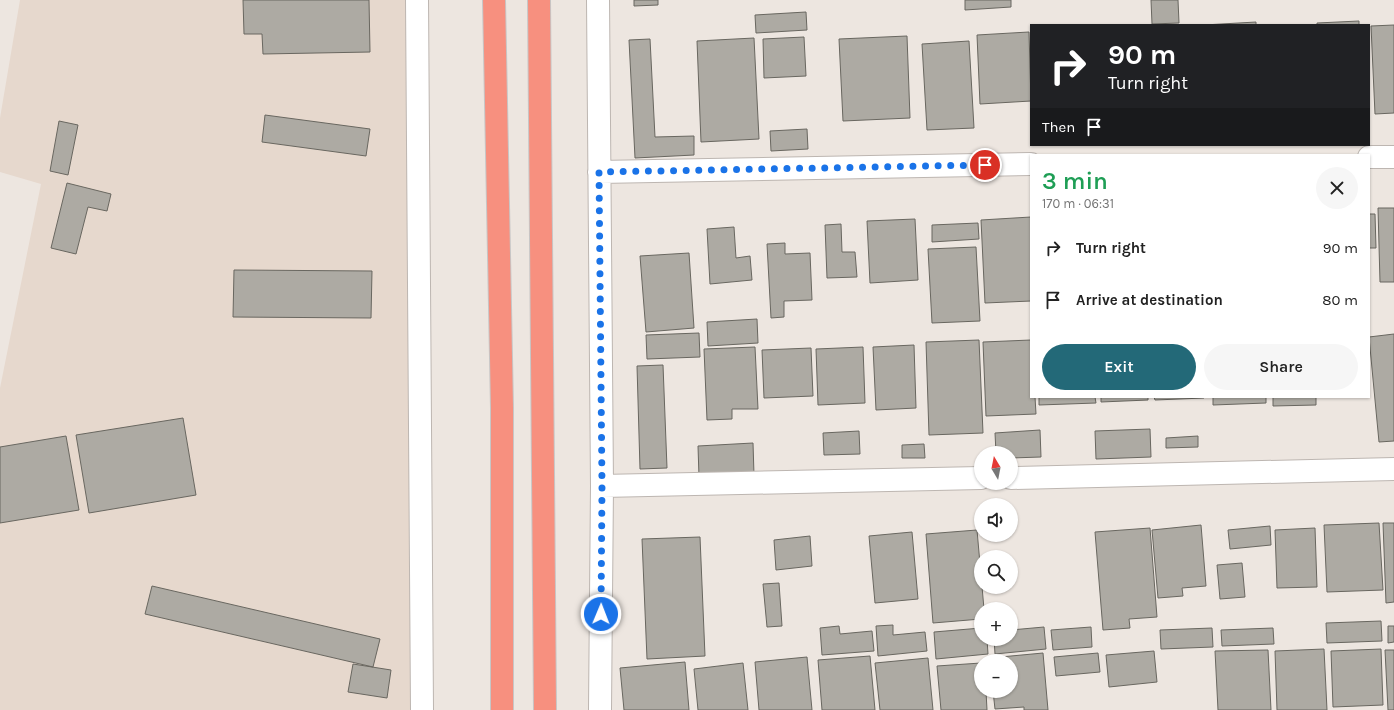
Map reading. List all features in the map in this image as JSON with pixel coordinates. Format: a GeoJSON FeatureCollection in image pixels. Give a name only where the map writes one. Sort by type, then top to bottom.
{"type":"FeatureCollection","features":[{"type":"Feature","properties":{"kind":"highway"},"geometry":{"type":"LineString","coordinates":[[494,0],[502,408],[502,710]]}},
{"type":"Feature","properties":{"kind":"highway"},"geometry":{"type":"LineString","coordinates":[[539,0],[545,710]]}},
{"type":"Feature","properties":{"kind":"street"},"geometry":{"type":"LineString","coordinates":[[417,0],[422,710]]}},
{"type":"Feature","properties":{"kind":"street"},"geometry":{"type":"LineString","coordinates":[[598,0],[602,486],[600,710]]}},
{"type":"Feature","properties":{"kind":"street"},"geometry":{"type":"LineString","coordinates":[[1370,157],[1394,157]]}},
{"type":"Feature","properties":{"kind":"street"},"geometry":{"type":"LineString","coordinates":[[599,172],[1030,164]]}},
{"type":"Feature","properties":{"kind":"street"},"geometry":{"type":"LineString","coordinates":[[1018,478],[1394,469]]}},
{"type":"Feature","properties":{"kind":"street"},"geometry":{"type":"LineString","coordinates":[[602,486],[974,478]]}},
{"type":"Feature","properties":{"kind":"shaded area"},"geometry":{"type":"Polygon","coordinates":[[[20,0],[417,0],[422,710],[0,710],[0,388],[41,184],[0,172],[0,118],[20,0]]]}},
{"type":"Feature","properties":{"kind":"building"},"geometry":{"type":"Polygon","coordinates":[[[243,0],[369,0],[370,52],[263,54],[262,34],[244,34],[243,0]]]}},
{"type":"Feature","properties":{"kind":"building"},"geometry":{"type":"Polygon","coordinates":[[[634,0],[658,0],[658,5],[634,6],[634,0]]]}},
{"type":"Feature","properties":{"kind":"building"},"geometry":{"type":"Polygon","coordinates":[[[965,0],[1011,0],[1011,7],[965,10],[965,0]]]}},
{"type":"Feature","properties":{"kind":"building"},"geometry":{"type":"Polygon","coordinates":[[[1151,0],[1178,0],[1179,23],[1152,24],[1151,0]]]}},
{"type":"Feature","properties":{"kind":"building"},"geometry":{"type":"Polygon","coordinates":[[[806,12],[807,30],[756,33],[755,15],[806,12]]]}},
{"type":"Feature","properties":{"kind":"building"},"geometry":{"type":"Polygon","coordinates":[[[1359,21],[1359,24],[1317,23],[1359,21]]]}},
{"type":"Feature","properties":{"kind":"building"},"geometry":{"type":"Polygon","coordinates":[[[1256,22],[1256,24],[1221,24],[1256,22]]]}},
{"type":"Feature","properties":{"kind":"building"},"geometry":{"type":"Polygon","coordinates":[[[1394,25],[1394,113],[1375,114],[1371,26],[1394,25]]]}},
{"type":"Feature","properties":{"kind":"building"},"geometry":{"type":"Polygon","coordinates":[[[1029,32],[1030,101],[980,104],[977,35],[1029,32]]]}},
{"type":"Feature","properties":{"kind":"building"},"geometry":{"type":"Polygon","coordinates":[[[907,36],[910,118],[843,121],[839,39],[907,36]]]}},
{"type":"Feature","properties":{"kind":"building"},"geometry":{"type":"Polygon","coordinates":[[[804,37],[806,76],[764,78],[763,39],[804,37]]]}},
{"type":"Feature","properties":{"kind":"building"},"geometry":{"type":"Polygon","coordinates":[[[754,38],[759,139],[701,142],[697,41],[754,38]]]}},
{"type":"Feature","properties":{"kind":"building"},"geometry":{"type":"Polygon","coordinates":[[[650,39],[655,137],[694,136],[694,155],[635,158],[629,40],[650,39]]]}},
{"type":"Feature","properties":{"kind":"building"},"geometry":{"type":"Polygon","coordinates":[[[969,41],[974,128],[927,130],[922,44],[969,41]]]}},
{"type":"Feature","properties":{"kind":"building"},"geometry":{"type":"Polygon","coordinates":[[[265,115],[370,129],[366,156],[262,142],[265,115]]]}},
{"type":"Feature","properties":{"kind":"building"},"geometry":{"type":"Polygon","coordinates":[[[59,121],[78,125],[68,175],[50,171],[59,121]]]}},
{"type":"Feature","properties":{"kind":"building"},"geometry":{"type":"Polygon","coordinates":[[[807,129],[808,149],[771,151],[770,131],[807,129]]]}},
{"type":"Feature","properties":{"kind":"building"},"geometry":{"type":"Polygon","coordinates":[[[67,183],[111,194],[107,211],[88,207],[76,254],[51,248],[67,183]]]}},
{"type":"Feature","properties":{"kind":"building"},"geometry":{"type":"Polygon","coordinates":[[[1378,208],[1394,208],[1394,282],[1380,282],[1378,208]]]}},
{"type":"Feature","properties":{"kind":"building"},"geometry":{"type":"Polygon","coordinates":[[[1370,214],[1375,214],[1376,248],[1370,248],[1370,214]]]}},
{"type":"Feature","properties":{"kind":"building"},"geometry":{"type":"Polygon","coordinates":[[[1030,217],[1030,301],[985,303],[981,220],[1030,217]]]}},
{"type":"Feature","properties":{"kind":"building"},"geometry":{"type":"Polygon","coordinates":[[[915,219],[918,280],[870,283],[867,221],[915,219]]]}},
{"type":"Feature","properties":{"kind":"building"},"geometry":{"type":"Polygon","coordinates":[[[978,223],[979,239],[932,242],[932,225],[978,223]]]}},
{"type":"Feature","properties":{"kind":"building"},"geometry":{"type":"Polygon","coordinates":[[[841,224],[842,252],[855,252],[857,277],[827,278],[825,225],[841,224]]]}},
{"type":"Feature","properties":{"kind":"building"},"geometry":{"type":"Polygon","coordinates":[[[734,227],[736,258],[750,256],[752,280],[710,284],[707,229],[734,227]]]}},
{"type":"Feature","properties":{"kind":"building"},"geometry":{"type":"Polygon","coordinates":[[[785,243],[785,254],[810,253],[812,300],[784,301],[784,317],[771,318],[767,244],[785,243]]]}},
{"type":"Feature","properties":{"kind":"building"},"geometry":{"type":"Polygon","coordinates":[[[976,247],[980,321],[932,323],[928,249],[976,247]]]}},
{"type":"Feature","properties":{"kind":"building"},"geometry":{"type":"Polygon","coordinates":[[[689,253],[694,328],[646,332],[640,256],[689,253]]]}},
{"type":"Feature","properties":{"kind":"building"},"geometry":{"type":"Polygon","coordinates":[[[234,270],[372,271],[371,318],[233,317],[234,270]]]}},
{"type":"Feature","properties":{"kind":"building"},"geometry":{"type":"Polygon","coordinates":[[[757,319],[758,343],[708,346],[707,322],[757,319]]]}},
{"type":"Feature","properties":{"kind":"building"},"geometry":{"type":"Polygon","coordinates":[[[699,333],[700,357],[647,359],[646,335],[699,333]]]}},
{"type":"Feature","properties":{"kind":"building"},"geometry":{"type":"Polygon","coordinates":[[[1394,334],[1394,441],[1379,442],[1370,337],[1394,334]]]}},
{"type":"Feature","properties":{"kind":"building"},"geometry":{"type":"Polygon","coordinates":[[[979,340],[983,433],[929,435],[926,342],[979,340]]]}},
{"type":"Feature","properties":{"kind":"building"},"geometry":{"type":"Polygon","coordinates":[[[1030,340],[1030,398],[1035,398],[1036,414],[986,416],[983,342],[1030,340]]]}},
{"type":"Feature","properties":{"kind":"building"},"geometry":{"type":"Polygon","coordinates":[[[914,345],[916,408],[876,410],[873,347],[914,345]]]}},
{"type":"Feature","properties":{"kind":"building"},"geometry":{"type":"Polygon","coordinates":[[[755,347],[758,409],[732,409],[732,419],[707,420],[704,349],[755,347]]]}},
{"type":"Feature","properties":{"kind":"building"},"geometry":{"type":"Polygon","coordinates":[[[863,347],[865,403],[818,405],[816,349],[863,347]]]}},
{"type":"Feature","properties":{"kind":"building"},"geometry":{"type":"Polygon","coordinates":[[[811,348],[813,396],[764,398],[762,350],[811,348]]]}},
{"type":"Feature","properties":{"kind":"building"},"geometry":{"type":"Polygon","coordinates":[[[663,365],[667,468],[640,469],[637,366],[663,365]]]}},
{"type":"Feature","properties":{"kind":"building"},"geometry":{"type":"Polygon","coordinates":[[[1039,398],[1095,398],[1096,403],[1039,405],[1039,398]]]}},
{"type":"Feature","properties":{"kind":"building"},"geometry":{"type":"Polygon","coordinates":[[[1101,398],[1148,398],[1148,400],[1101,402],[1101,398]]]}},
{"type":"Feature","properties":{"kind":"building"},"geometry":{"type":"Polygon","coordinates":[[[1154,398],[1204,398],[1155,400],[1154,398]]]}},
{"type":"Feature","properties":{"kind":"building"},"geometry":{"type":"Polygon","coordinates":[[[1213,398],[1266,398],[1266,403],[1213,405],[1213,398]]]}},
{"type":"Feature","properties":{"kind":"building"},"geometry":{"type":"Polygon","coordinates":[[[1273,398],[1316,398],[1316,405],[1273,406],[1273,398]]]}},
{"type":"Feature","properties":{"kind":"building"},"geometry":{"type":"Polygon","coordinates":[[[183,418],[196,495],[89,513],[76,435],[183,418]]]}},
{"type":"Feature","properties":{"kind":"building"},"geometry":{"type":"Polygon","coordinates":[[[1150,429],[1151,457],[1096,459],[1095,431],[1150,429]]]}},
{"type":"Feature","properties":{"kind":"building"},"geometry":{"type":"Polygon","coordinates":[[[1040,430],[1041,457],[1018,458],[1018,446],[996,446],[995,433],[1040,430]]]}},
{"type":"Feature","properties":{"kind":"building"},"geometry":{"type":"Polygon","coordinates":[[[859,431],[860,454],[824,455],[823,433],[859,431]]]}},
{"type":"Feature","properties":{"kind":"building"},"geometry":{"type":"Polygon","coordinates":[[[66,436],[79,510],[0,523],[0,447],[66,436]]]}},
{"type":"Feature","properties":{"kind":"building"},"geometry":{"type":"Polygon","coordinates":[[[1198,436],[1198,447],[1166,448],[1166,438],[1198,436]]]}},
{"type":"Feature","properties":{"kind":"building"},"geometry":{"type":"Polygon","coordinates":[[[753,443],[754,475],[699,477],[698,446],[753,443]]]}},
{"type":"Feature","properties":{"kind":"building"},"geometry":{"type":"Polygon","coordinates":[[[924,444],[925,458],[902,458],[902,445],[924,444]]]}},
{"type":"Feature","properties":{"kind":"building"},"geometry":{"type":"Polygon","coordinates":[[[1379,523],[1383,590],[1327,592],[1324,525],[1379,523]]]}},
{"type":"Feature","properties":{"kind":"building"},"geometry":{"type":"Polygon","coordinates":[[[1383,523],[1394,523],[1394,602],[1386,603],[1383,523]]]}},
{"type":"Feature","properties":{"kind":"building"},"geometry":{"type":"Polygon","coordinates":[[[1201,525],[1206,586],[1182,588],[1183,596],[1158,598],[1152,530],[1201,525]]]}},
{"type":"Feature","properties":{"kind":"building"},"geometry":{"type":"Polygon","coordinates":[[[1270,526],[1271,545],[1230,549],[1228,530],[1270,526]]]}},
{"type":"Feature","properties":{"kind":"building"},"geometry":{"type":"Polygon","coordinates":[[[1150,528],[1157,617],[1129,619],[1130,628],[1103,630],[1095,532],[1150,528]]]}},
{"type":"Feature","properties":{"kind":"building"},"geometry":{"type":"Polygon","coordinates":[[[1315,528],[1317,587],[1277,588],[1275,530],[1315,528]]]}},
{"type":"Feature","properties":{"kind":"building"},"geometry":{"type":"Polygon","coordinates":[[[974,530],[974,542],[978,542],[979,550],[974,550],[974,594],[983,594],[983,602],[974,602],[974,620],[933,623],[926,534],[974,530]]]}},
{"type":"Feature","properties":{"kind":"building"},"geometry":{"type":"Polygon","coordinates":[[[912,532],[918,599],[875,603],[869,536],[912,532]]]}},
{"type":"Feature","properties":{"kind":"building"},"geometry":{"type":"Polygon","coordinates":[[[810,536],[812,566],[776,570],[774,540],[810,536]]]}},
{"type":"Feature","properties":{"kind":"building"},"geometry":{"type":"Polygon","coordinates":[[[700,537],[705,656],[647,659],[642,539],[700,537]]]}},
{"type":"Feature","properties":{"kind":"building"},"geometry":{"type":"Polygon","coordinates":[[[1242,563],[1245,597],[1220,599],[1217,565],[1242,563]]]}},
{"type":"Feature","properties":{"kind":"building"},"geometry":{"type":"Polygon","coordinates":[[[779,583],[782,626],[767,627],[763,584],[779,583]]]}},
{"type":"Feature","properties":{"kind":"building"},"geometry":{"type":"Polygon","coordinates":[[[152,586],[380,639],[373,667],[145,614],[152,586]]]}},
{"type":"Feature","properties":{"kind":"building"},"geometry":{"type":"Polygon","coordinates":[[[1381,621],[1382,641],[1327,643],[1326,623],[1381,621]]]}},
{"type":"Feature","properties":{"kind":"building"},"geometry":{"type":"Polygon","coordinates":[[[893,625],[893,635],[925,632],[927,651],[878,656],[876,626],[893,625]]]}},
{"type":"Feature","properties":{"kind":"building"},"geometry":{"type":"Polygon","coordinates":[[[839,626],[840,634],[872,631],[874,651],[822,655],[820,628],[839,626]]]}},
{"type":"Feature","properties":{"kind":"building"},"geometry":{"type":"Polygon","coordinates":[[[1388,626],[1394,626],[1394,642],[1388,643],[1388,626]]]}},
{"type":"Feature","properties":{"kind":"building"},"geometry":{"type":"Polygon","coordinates":[[[1044,627],[1046,649],[995,654],[994,646],[1018,646],[1018,629],[1044,627]]]}},
{"type":"Feature","properties":{"kind":"building"},"geometry":{"type":"Polygon","coordinates":[[[1091,627],[1092,647],[1053,650],[1051,630],[1091,627]]]}},
{"type":"Feature","properties":{"kind":"building"},"geometry":{"type":"Polygon","coordinates":[[[1212,628],[1213,647],[1161,649],[1160,630],[1212,628]]]}},
{"type":"Feature","properties":{"kind":"building"},"geometry":{"type":"Polygon","coordinates":[[[1273,628],[1274,644],[1222,646],[1221,630],[1273,628]]]}},
{"type":"Feature","properties":{"kind":"building"},"geometry":{"type":"Polygon","coordinates":[[[974,629],[974,646],[987,646],[988,654],[974,654],[974,655],[936,659],[934,632],[974,629]]]}},
{"type":"Feature","properties":{"kind":"building"},"geometry":{"type":"Polygon","coordinates":[[[1324,649],[1327,710],[1277,710],[1275,651],[1324,649]]]}},
{"type":"Feature","properties":{"kind":"building"},"geometry":{"type":"Polygon","coordinates":[[[1381,649],[1383,705],[1333,707],[1331,651],[1381,649]]]}},
{"type":"Feature","properties":{"kind":"building"},"geometry":{"type":"Polygon","coordinates":[[[1268,650],[1271,710],[1218,710],[1215,651],[1268,650]]]}},
{"type":"Feature","properties":{"kind":"building"},"geometry":{"type":"Polygon","coordinates":[[[1385,650],[1394,650],[1394,710],[1388,710],[1385,650]]]}},
{"type":"Feature","properties":{"kind":"building"},"geometry":{"type":"Polygon","coordinates":[[[1154,651],[1157,682],[1109,687],[1106,655],[1154,651]]]}},
{"type":"Feature","properties":{"kind":"building"},"geometry":{"type":"Polygon","coordinates":[[[1043,653],[1048,710],[1024,710],[1024,707],[995,709],[994,698],[1018,698],[1018,655],[1043,653]]]}},
{"type":"Feature","properties":{"kind":"building"},"geometry":{"type":"Polygon","coordinates":[[[1098,653],[1100,672],[1056,676],[1054,657],[1098,653]]]}},
{"type":"Feature","properties":{"kind":"building"},"geometry":{"type":"Polygon","coordinates":[[[870,656],[875,710],[822,710],[818,660],[870,656]]]}},
{"type":"Feature","properties":{"kind":"building"},"geometry":{"type":"Polygon","coordinates":[[[807,657],[812,710],[759,710],[755,662],[807,657]]]}},
{"type":"Feature","properties":{"kind":"building"},"geometry":{"type":"Polygon","coordinates":[[[928,658],[933,710],[880,710],[875,663],[928,658]]]}},
{"type":"Feature","properties":{"kind":"building"},"geometry":{"type":"Polygon","coordinates":[[[685,662],[689,710],[624,710],[620,668],[685,662]]]}},
{"type":"Feature","properties":{"kind":"building"},"geometry":{"type":"Polygon","coordinates":[[[743,663],[748,710],[698,710],[694,669],[743,663]]]}},
{"type":"Feature","properties":{"kind":"building"},"geometry":{"type":"Polygon","coordinates":[[[974,663],[974,698],[986,698],[987,710],[941,710],[937,666],[974,663]]]}},
{"type":"Feature","properties":{"kind":"building"},"geometry":{"type":"Polygon","coordinates":[[[353,664],[391,670],[387,698],[348,692],[353,664]]]}},
{"type":"Feature","properties":{"kind":"route"},"geometry":{"type":"LineString","coordinates":[[601,614],[602,486],[599,172],[985,165]]}}]}
